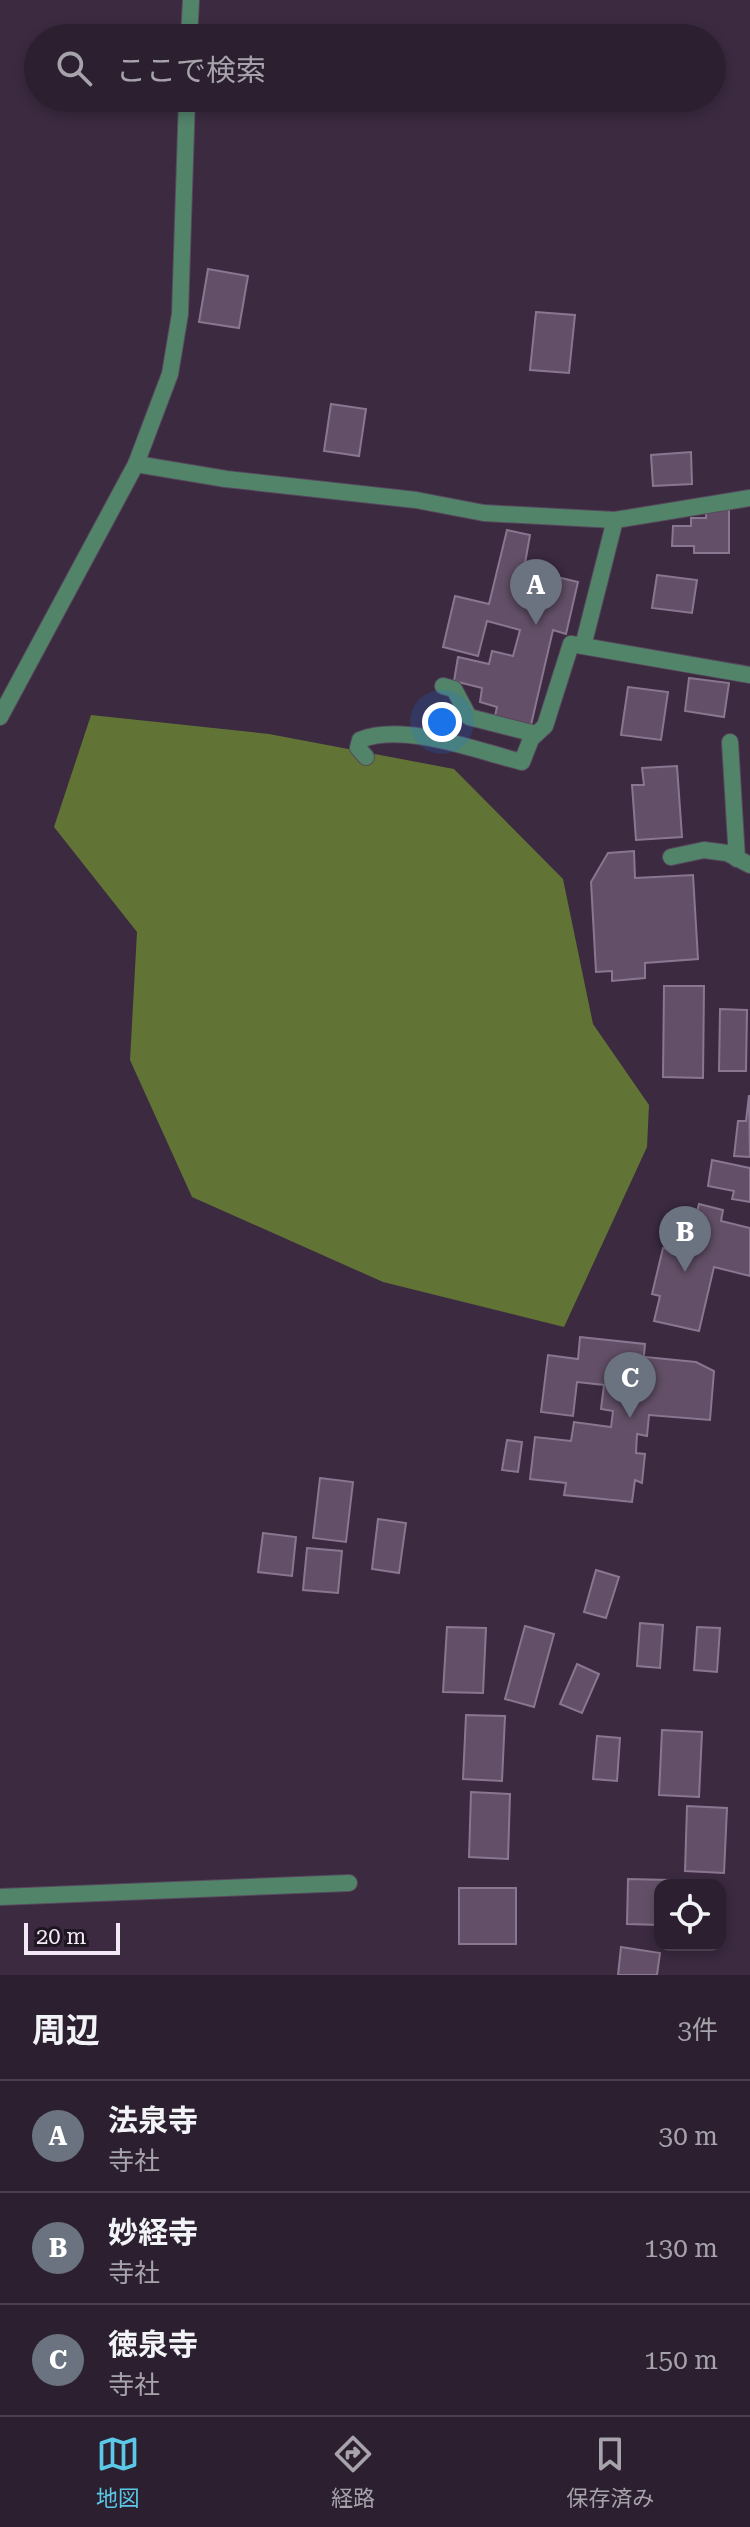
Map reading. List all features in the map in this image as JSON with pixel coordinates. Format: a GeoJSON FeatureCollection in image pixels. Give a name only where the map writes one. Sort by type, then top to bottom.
{"type":"FeatureCollection","features":[{"type":"Feature","properties":{"kind":"street"},"geometry":{"type":"LineString","coordinates":[[190,24],[191,0]]}},
{"type":"Feature","properties":{"kind":"street"},"geometry":{"type":"LineString","coordinates":[[0,717],[136,464],[170,374],[180,314],[187,112]]}},
{"type":"Feature","properties":{"kind":"street"},"geometry":{"type":"LineString","coordinates":[[136,464],[226,479],[416,500],[484,513],[615,520],[750,498]]}},
{"type":"Feature","properties":{"kind":"street"},"geometry":{"type":"LineString","coordinates":[[366,757],[358,748],[360,740],[369,736],[426,737],[522,762],[536,734],[545,726],[577,645],[615,520]]}},
{"type":"Feature","properties":{"kind":"street"},"geometry":{"type":"LineString","coordinates":[[577,645],[750,675]]}},
{"type":"Feature","properties":{"kind":"street"},"geometry":{"type":"LineString","coordinates":[[443,686],[454,689],[469,717],[536,734]]}},
{"type":"Feature","properties":{"kind":"street"},"geometry":{"type":"LineString","coordinates":[[730,742],[744,862]]}},
{"type":"Feature","properties":{"kind":"street"},"geometry":{"type":"LineString","coordinates":[[671,857],[704,850],[727,853],[744,862]]}},
{"type":"Feature","properties":{"kind":"street"},"geometry":{"type":"LineString","coordinates":[[0,1897],[349,1883]]}},
{"type":"Feature","properties":{"kind":"green space"},"geometry":{"type":"Polygon","coordinates":[[[91,715],[269,734],[454,769],[563,879],[593,1024],[649,1105],[647,1147],[564,1327],[383,1282],[192,1197],[130,1060],[137,932],[54,827],[91,715]]]}},
{"type":"Feature","properties":{"kind":"building"},"geometry":{"type":"Polygon","coordinates":[[[208,269],[248,276],[239,328],[199,322],[208,269]]]}},
{"type":"Feature","properties":{"kind":"building"},"geometry":{"type":"Polygon","coordinates":[[[536,312],[575,315],[569,373],[530,370],[536,312]]]}},
{"type":"Feature","properties":{"kind":"building"},"geometry":{"type":"Polygon","coordinates":[[[331,404],[366,409],[359,456],[324,451],[331,404]]]}},
{"type":"Feature","properties":{"kind":"building"},"geometry":{"type":"Polygon","coordinates":[[[691,452],[692,484],[653,486],[651,455],[691,452]]]}},
{"type":"Feature","properties":{"kind":"building"},"geometry":{"type":"Polygon","coordinates":[[[706,510],[729,510],[729,553],[694,553],[694,546],[672,546],[673,526],[691,526],[691,518],[706,518],[706,510]]]}},
{"type":"Feature","properties":{"kind":"building"},"geometry":{"type":"Polygon","coordinates":[[[507,530],[530,535],[524,569],[578,582],[566,634],[553,630],[531,725],[495,716],[497,707],[480,702],[482,688],[454,681],[458,657],[489,664],[492,651],[513,656],[520,630],[487,621],[478,656],[443,647],[455,596],[489,604],[507,530]]]}},
{"type":"Feature","properties":{"kind":"building"},"geometry":{"type":"Polygon","coordinates":[[[657,575],[697,580],[692,613],[652,608],[657,575]]]}},
{"type":"Feature","properties":{"kind":"building"},"geometry":{"type":"Polygon","coordinates":[[[689,678],[729,683],[724,717],[685,711],[689,678]]]}},
{"type":"Feature","properties":{"kind":"building"},"geometry":{"type":"Polygon","coordinates":[[[628,687],[668,692],[661,740],[621,735],[628,687]]]}},
{"type":"Feature","properties":{"kind":"building"},"geometry":{"type":"Polygon","coordinates":[[[677,766],[682,837],[636,840],[632,785],[644,785],[642,768],[677,766]]]}},
{"type":"Feature","properties":{"kind":"building"},"geometry":{"type":"Polygon","coordinates":[[[634,851],[635,878],[693,875],[698,959],[645,963],[645,978],[612,981],[612,971],[596,972],[591,882],[608,853],[634,851]]]}},
{"type":"Feature","properties":{"kind":"building"},"geometry":{"type":"Polygon","coordinates":[[[664,986],[704,986],[703,1078],[663,1077],[664,986]]]}},
{"type":"Feature","properties":{"kind":"building"},"geometry":{"type":"Polygon","coordinates":[[[720,1009],[747,1010],[746,1071],[719,1071],[720,1009]]]}},
{"type":"Feature","properties":{"kind":"building"},"geometry":{"type":"Polygon","coordinates":[[[749,1095],[750,1157],[734,1156],[738,1121],[746,1121],[749,1095]]]}},
{"type":"Feature","properties":{"kind":"building"},"geometry":{"type":"Polygon","coordinates":[[[712,1160],[750,1168],[750,1202],[732,1199],[734,1191],[708,1186],[712,1160]]]}},
{"type":"Feature","properties":{"kind":"building"},"geometry":{"type":"Polygon","coordinates":[[[699,1204],[723,1210],[721,1221],[750,1228],[750,1276],[714,1267],[699,1331],[654,1321],[660,1296],[652,1294],[663,1248],[678,1252],[684,1225],[693,1227],[699,1204]]]}},
{"type":"Feature","properties":{"kind":"building"},"geometry":{"type":"Polygon","coordinates":[[[580,1337],[645,1344],[643,1367],[646,1357],[696,1362],[714,1371],[710,1420],[649,1415],[647,1436],[637,1434],[636,1453],[645,1454],[642,1483],[635,1480],[632,1502],[564,1495],[566,1483],[530,1479],[535,1437],[571,1441],[574,1422],[611,1427],[613,1411],[601,1409],[604,1385],[577,1382],[573,1416],[541,1412],[548,1355],[578,1359],[580,1337]]]}},
{"type":"Feature","properties":{"kind":"building"},"geometry":{"type":"Polygon","coordinates":[[[507,1440],[522,1442],[518,1472],[502,1470],[507,1440]]]}},
{"type":"Feature","properties":{"kind":"building"},"geometry":{"type":"Polygon","coordinates":[[[320,1478],[353,1482],[346,1542],[313,1538],[320,1478]]]}},
{"type":"Feature","properties":{"kind":"building"},"geometry":{"type":"Polygon","coordinates":[[[378,1519],[406,1523],[399,1573],[372,1569],[378,1519]]]}},
{"type":"Feature","properties":{"kind":"building"},"geometry":{"type":"Polygon","coordinates":[[[263,1533],[296,1537],[292,1576],[258,1572],[263,1533]]]}},
{"type":"Feature","properties":{"kind":"building"},"geometry":{"type":"Polygon","coordinates":[[[307,1548],[342,1551],[338,1593],[303,1590],[307,1548]]]}},
{"type":"Feature","properties":{"kind":"building"},"geometry":{"type":"Polygon","coordinates":[[[596,1570],[619,1577],[606,1618],[584,1612],[596,1570]]]}},
{"type":"Feature","properties":{"kind":"building"},"geometry":{"type":"Polygon","coordinates":[[[640,1623],[663,1625],[660,1668],[637,1666],[640,1623]]]}},
{"type":"Feature","properties":{"kind":"building"},"geometry":{"type":"Polygon","coordinates":[[[525,1626],[554,1634],[534,1707],[505,1699],[525,1626]]]}},
{"type":"Feature","properties":{"kind":"building"},"geometry":{"type":"Polygon","coordinates":[[[447,1627],[486,1628],[483,1693],[443,1692],[447,1627]]]}},
{"type":"Feature","properties":{"kind":"building"},"geometry":{"type":"Polygon","coordinates":[[[697,1627],[720,1628],[717,1672],[694,1670],[697,1627]]]}},
{"type":"Feature","properties":{"kind":"building"},"geometry":{"type":"Polygon","coordinates":[[[577,1664],[599,1674],[582,1713],[560,1704],[577,1664]]]}},
{"type":"Feature","properties":{"kind":"building"},"geometry":{"type":"Polygon","coordinates":[[[466,1715],[505,1716],[502,1781],[463,1779],[466,1715]]]}},
{"type":"Feature","properties":{"kind":"building"},"geometry":{"type":"Polygon","coordinates":[[[662,1730],[702,1732],[699,1797],[659,1795],[662,1730]]]}},
{"type":"Feature","properties":{"kind":"building"},"geometry":{"type":"Polygon","coordinates":[[[597,1736],[620,1738],[617,1781],[593,1779],[597,1736]]]}},
{"type":"Feature","properties":{"kind":"building"},"geometry":{"type":"Polygon","coordinates":[[[471,1792],[510,1794],[508,1859],[469,1857],[471,1792]]]}},
{"type":"Feature","properties":{"kind":"building"},"geometry":{"type":"Polygon","coordinates":[[[687,1806],[727,1808],[724,1873],[685,1871],[687,1806]]]}},
{"type":"Feature","properties":{"kind":"building"},"geometry":{"type":"Polygon","coordinates":[[[628,1879],[654,1880],[654,1925],[627,1924],[628,1879]]]}},
{"type":"Feature","properties":{"kind":"building"},"geometry":{"type":"Polygon","coordinates":[[[459,1888],[516,1888],[516,1944],[459,1944],[459,1888]]]}},
{"type":"Feature","properties":{"kind":"building"},"geometry":{"type":"Polygon","coordinates":[[[621,1947],[660,1953],[657,1975],[618,1975],[621,1947]]]}},
{"type":"Feature","properties":{"kind":"place","name":"法泉寺"},"geometry":{"type":"Point","coordinates":[536,625]}},
{"type":"Feature","properties":{"kind":"place","name":"妙経寺"},"geometry":{"type":"Point","coordinates":[685,1272]}},
{"type":"Feature","properties":{"kind":"place","name":"徳泉寺"},"geometry":{"type":"Point","coordinates":[630,1418]}}]}
